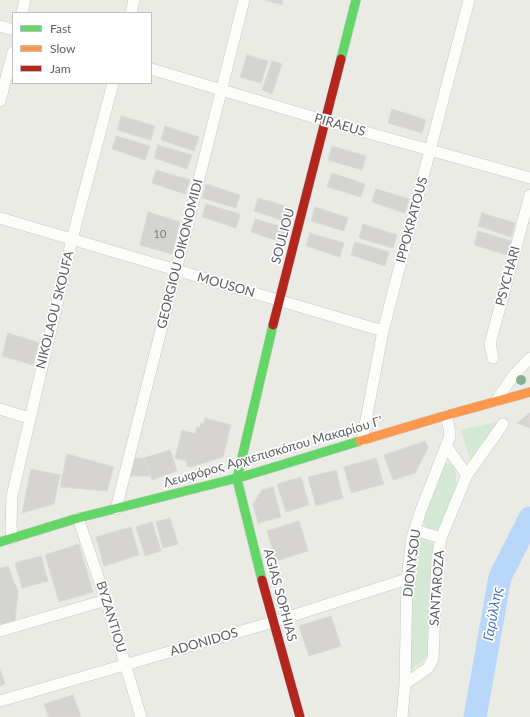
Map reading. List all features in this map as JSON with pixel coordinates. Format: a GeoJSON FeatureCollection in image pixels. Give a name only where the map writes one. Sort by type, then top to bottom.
{"type":"FeatureCollection","features":[{"type":"Feature","properties":{"kind":"street"},"geometry":{"type":"LineString","coordinates":[[22,12],[26,0]]}},
{"type":"Feature","properties":{"kind":"street"},"geometry":{"type":"LineString","coordinates":[[131,12],[134,0]]}},
{"type":"Feature","properties":{"kind":"street","name":"GEORGIOU OIKONOMIDI"},"geometry":{"type":"LineString","coordinates":[[116,508],[244,0]]}},
{"type":"Feature","properties":{"kind":"street","name":"SOULIOU"},"geometry":{"type":"LineString","coordinates":[[237,479],[279,300],[356,0]]}},
{"type":"Feature","properties":{"kind":"street","name":"IPPOKRATOUS"},"geometry":{"type":"LineString","coordinates":[[362,441],[383,331],[469,0]]}},
{"type":"Feature","properties":{"kind":"street"},"geometry":{"type":"LineString","coordinates":[[0,26],[12,30]]}},
{"type":"Feature","properties":{"kind":"street"},"geometry":{"type":"LineString","coordinates":[[0,101],[12,56]]}},
{"type":"Feature","properties":{"kind":"street","name":"PIRAEUS"},"geometry":{"type":"LineString","coordinates":[[152,69],[430,151],[530,178]]}},
{"type":"Feature","properties":{"kind":"street","name":"NIKOLAOU SKOUFA"},"geometry":{"type":"LineString","coordinates":[[12,538],[12,496],[72,239],[113,84]]}},
{"type":"Feature","properties":{"kind":"street","name":"PSYCHARI"},"geometry":{"type":"LineString","coordinates":[[493,358],[490,344],[530,195]]}},
{"type":"Feature","properties":{"kind":"street","name":"MOUSON"},"geometry":{"type":"LineString","coordinates":[[0,218],[383,331]]}},
{"type":"Feature","properties":{"kind":"street"},"geometry":{"type":"LineString","coordinates":[[496,401],[513,376],[530,358]]}},
{"type":"Feature","properties":{"kind":"street","name":"Λεωφόρος Αρχιεπισκόπου Μακαρίου Γ’"},"geometry":{"type":"LineString","coordinates":[[0,542],[78,518],[237,479],[447,414],[530,392]]}},
{"type":"Feature","properties":{"kind":"street"},"geometry":{"type":"LineString","coordinates":[[0,409],[30,418]]}},
{"type":"Feature","properties":{"kind":"street","name":"DIONYSOU"},"geometry":{"type":"LineString","coordinates":[[402,717],[405,684],[407,579],[412,538],[421,510],[450,436],[447,414]]}},
{"type":"Feature","properties":{"kind":"street","name":"SANTAROZA"},"geometry":{"type":"LineString","coordinates":[[405,684],[428,668],[433,659],[437,560],[441,538],[467,475],[503,424]]}},
{"type":"Feature","properties":{"kind":"street"},"geometry":{"type":"LineString","coordinates":[[446,446],[467,475]]}},
{"type":"Feature","properties":{"kind":"street","name":"AGIAS SOPHIAS"},"geometry":{"type":"LineString","coordinates":[[237,479],[273,622],[300,717]]}},
{"type":"Feature","properties":{"kind":"street","name":"BYZANTIOU"},"geometry":{"type":"LineString","coordinates":[[78,518],[106,600],[141,717]]}},
{"type":"Feature","properties":{"kind":"street"},"geometry":{"type":"LineString","coordinates":[[415,530],[441,538]]}},
{"type":"Feature","properties":{"kind":"street","name":"ADONIDOS"},"geometry":{"type":"LineString","coordinates":[[0,701],[273,622],[407,579]]}},
{"type":"Feature","properties":{"kind":"street"},"geometry":{"type":"LineString","coordinates":[[0,632],[106,600]]}},
{"type":"Feature","properties":{"kind":"green space"},"geometry":{"type":"Polygon","coordinates":[[[501,421],[470,460],[461,430],[501,421]]]}},
{"type":"Feature","properties":{"kind":"green space"},"geometry":{"type":"Polygon","coordinates":[[[444,462],[455,466],[457,486],[445,518],[438,530],[430,529],[424,525],[424,511],[444,462]]]}},
{"type":"Feature","properties":{"kind":"green space"},"geometry":{"type":"Polygon","coordinates":[[[420,536],[427,539],[434,545],[431,555],[429,654],[412,670],[408,664],[410,580],[415,541],[420,536]]]}},
{"type":"Feature","properties":{"kind":"building"},"geometry":{"type":"Polygon","coordinates":[[[265,0],[283,0],[282,5],[265,0]]]}},
{"type":"Feature","properties":{"kind":"building"},"geometry":{"type":"Polygon","coordinates":[[[247,55],[268,61],[261,83],[240,77],[247,55]]]}},
{"type":"Feature","properties":{"kind":"building"},"geometry":{"type":"Polygon","coordinates":[[[272,61],[282,64],[272,94],[262,90],[272,61]]]}},
{"type":"Feature","properties":{"kind":"building"},"geometry":{"type":"Polygon","coordinates":[[[392,109],[426,120],[422,133],[388,123],[392,109]]]}},
{"type":"Feature","properties":{"kind":"building"},"geometry":{"type":"Polygon","coordinates":[[[121,116],[155,126],[151,140],[117,130],[121,116]]]}},
{"type":"Feature","properties":{"kind":"building"},"geometry":{"type":"Polygon","coordinates":[[[165,126],[199,137],[194,151],[161,140],[165,126]]]}},
{"type":"Feature","properties":{"kind":"building"},"geometry":{"type":"Polygon","coordinates":[[[116,136],[150,146],[145,160],[112,149],[116,136]]]}},
{"type":"Feature","properties":{"kind":"building"},"geometry":{"type":"Polygon","coordinates":[[[158,145],[192,155],[187,169],[154,158],[158,145]]]}},
{"type":"Feature","properties":{"kind":"building"},"geometry":{"type":"Polygon","coordinates":[[[332,146],[366,156],[362,170],[328,160],[332,146]]]}},
{"type":"Feature","properties":{"kind":"building"},"geometry":{"type":"Polygon","coordinates":[[[156,170],[190,180],[185,194],[152,183],[156,170]]]}},
{"type":"Feature","properties":{"kind":"building"},"geometry":{"type":"Polygon","coordinates":[[[332,173],[365,184],[361,197],[327,187],[332,173]]]}},
{"type":"Feature","properties":{"kind":"building"},"geometry":{"type":"Polygon","coordinates":[[[206,184],[240,195],[236,208],[202,198],[206,184]]]}},
{"type":"Feature","properties":{"kind":"building"},"geometry":{"type":"Polygon","coordinates":[[[376,189],[409,199],[405,213],[372,202],[376,189]]]}},
{"type":"Feature","properties":{"kind":"building"},"geometry":{"type":"Polygon","coordinates":[[[258,198],[292,208],[288,222],[254,211],[258,198]]]}},
{"type":"Feature","properties":{"kind":"building"},"geometry":{"type":"Polygon","coordinates":[[[206,204],[240,214],[236,228],[202,217],[206,204]]]}},
{"type":"Feature","properties":{"kind":"building"},"geometry":{"type":"Polygon","coordinates":[[[315,207],[348,218],[344,231],[311,221],[315,207]]]}},
{"type":"Feature","properties":{"kind":"building"},"geometry":{"type":"Polygon","coordinates":[[[148,212],[180,222],[172,254],[140,245],[148,212]]]}},
{"type":"Feature","properties":{"kind":"building"},"geometry":{"type":"Polygon","coordinates":[[[482,213],[515,223],[511,237],[478,226],[482,213]]]}},
{"type":"Feature","properties":{"kind":"building"},"geometry":{"type":"Polygon","coordinates":[[[255,219],[289,229],[284,243],[251,232],[255,219]]]}},
{"type":"Feature","properties":{"kind":"building"},"geometry":{"type":"Polygon","coordinates":[[[363,224],[397,235],[393,248],[359,238],[363,224]]]}},
{"type":"Feature","properties":{"kind":"building"},"geometry":{"type":"Polygon","coordinates":[[[478,231],[512,241],[507,255],[474,245],[478,231]]]}},
{"type":"Feature","properties":{"kind":"building"},"geometry":{"type":"Polygon","coordinates":[[[310,233],[344,243],[340,257],[306,246],[310,233]]]}},
{"type":"Feature","properties":{"kind":"building"},"geometry":{"type":"Polygon","coordinates":[[[355,242],[389,252],[385,266],[351,255],[355,242]]]}},
{"type":"Feature","properties":{"kind":"building"},"geometry":{"type":"Polygon","coordinates":[[[8,333],[39,343],[33,365],[2,356],[8,333]]]}},
{"type":"Feature","properties":{"kind":"building"},"geometry":{"type":"Polygon","coordinates":[[[530,413],[530,428],[517,423],[530,413]]]}},
{"type":"Feature","properties":{"kind":"building"},"geometry":{"type":"Polygon","coordinates":[[[205,418],[231,425],[223,457],[191,467],[186,466],[187,461],[175,458],[182,430],[195,434],[197,427],[200,428],[201,423],[204,424],[205,418]]]}},
{"type":"Feature","properties":{"kind":"building"},"geometry":{"type":"Polygon","coordinates":[[[425,441],[428,448],[415,473],[393,480],[384,455],[425,441]]]}},
{"type":"Feature","properties":{"kind":"building"},"geometry":{"type":"Polygon","coordinates":[[[170,450],[177,471],[152,480],[144,458],[170,450]]]}},
{"type":"Feature","properties":{"kind":"building"},"geometry":{"type":"Polygon","coordinates":[[[67,454],[114,467],[107,491],[60,487],[67,454]]]}},
{"type":"Feature","properties":{"kind":"building"},"geometry":{"type":"Polygon","coordinates":[[[132,458],[144,458],[150,476],[129,476],[132,458]]]}},
{"type":"Feature","properties":{"kind":"building"},"geometry":{"type":"Polygon","coordinates":[[[376,458],[384,484],[351,493],[344,467],[376,458]]]}},
{"type":"Feature","properties":{"kind":"building"},"geometry":{"type":"Polygon","coordinates":[[[31,469],[60,475],[54,504],[22,513],[31,469]]]}},
{"type":"Feature","properties":{"kind":"building"},"geometry":{"type":"Polygon","coordinates":[[[336,470],[343,498],[316,506],[308,477],[336,470]]]}},
{"type":"Feature","properties":{"kind":"building"},"geometry":{"type":"Polygon","coordinates":[[[301,477],[309,505],[286,512],[277,484],[301,477]]]}},
{"type":"Feature","properties":{"kind":"building"},"geometry":{"type":"Polygon","coordinates":[[[273,487],[281,517],[258,523],[253,504],[262,490],[273,487]]]}},
{"type":"Feature","properties":{"kind":"building"},"geometry":{"type":"Polygon","coordinates":[[[170,518],[178,544],[163,548],[156,522],[170,518]]]}},
{"type":"Feature","properties":{"kind":"building"},"geometry":{"type":"Polygon","coordinates":[[[299,521],[308,551],[276,561],[267,531],[299,521]]]}},
{"type":"Feature","properties":{"kind":"building"},"geometry":{"type":"Polygon","coordinates":[[[152,522],[161,551],[145,556],[136,527],[152,522]]]}},
{"type":"Feature","properties":{"kind":"building"},"geometry":{"type":"Polygon","coordinates":[[[131,527],[139,555],[104,566],[96,537],[131,527]]]}},
{"type":"Feature","properties":{"kind":"building"},"geometry":{"type":"Polygon","coordinates":[[[79,544],[93,592],[59,602],[45,555],[79,544]]]}},
{"type":"Feature","properties":{"kind":"building"},"geometry":{"type":"Polygon","coordinates":[[[41,556],[48,581],[22,588],[15,563],[41,556]]]}},
{"type":"Feature","properties":{"kind":"building"},"geometry":{"type":"Polygon","coordinates":[[[8,566],[18,592],[15,621],[0,624],[0,568],[8,566]]]}},
{"type":"Feature","properties":{"kind":"building"},"geometry":{"type":"Polygon","coordinates":[[[331,616],[341,646],[309,656],[299,626],[331,616]]]}},
{"type":"Feature","properties":{"kind":"building"},"geometry":{"type":"Polygon","coordinates":[[[0,670],[5,684],[0,686],[0,670]]]}},
{"type":"Feature","properties":{"kind":"building"},"geometry":{"type":"Polygon","coordinates":[[[73,695],[81,717],[49,717],[44,704],[73,695]]]}},
{"type":"Feature","properties":{"kind":"waterway","name":"Γαρύλλης"},"geometry":{"type":"LineString","coordinates":[[475,717],[500,577],[530,518]]}},
{"type":"Feature","properties":{"kind":"traffic: fast"},"geometry":{"type":"LineString","coordinates":[[341,59],[356,0]]}},
{"type":"Feature","properties":{"kind":"traffic: fast"},"geometry":{"type":"LineString","coordinates":[[262,580],[237,479],[273,325]]}},
{"type":"Feature","properties":{"kind":"traffic: fast"},"geometry":{"type":"LineString","coordinates":[[0,542],[78,518],[245,476],[360,441]]}},
{"type":"Feature","properties":{"kind":"traffic: slow"},"geometry":{"type":"LineString","coordinates":[[360,441],[530,392]]}},
{"type":"Feature","properties":{"kind":"traffic: jam"},"geometry":{"type":"LineString","coordinates":[[273,325],[341,59]]}},
{"type":"Feature","properties":{"kind":"traffic: jam"},"geometry":{"type":"LineString","coordinates":[[262,580],[300,717]]}}]}
